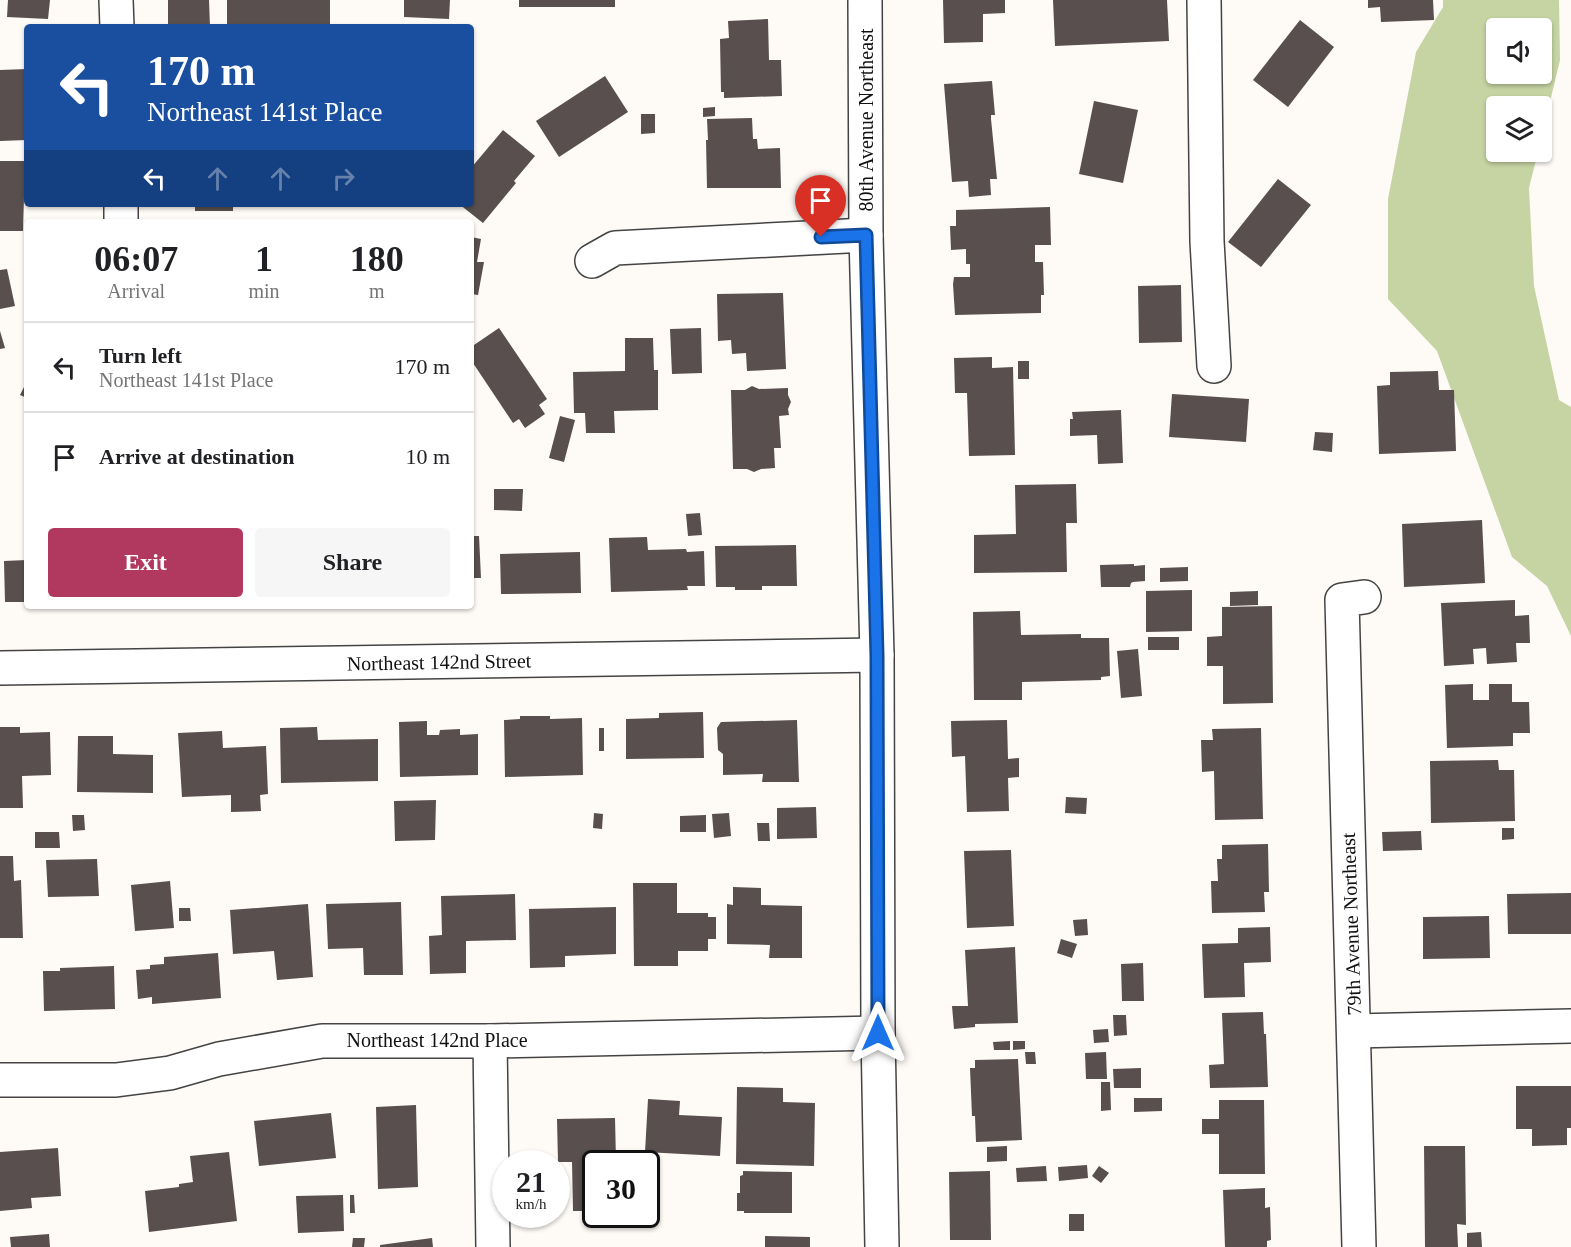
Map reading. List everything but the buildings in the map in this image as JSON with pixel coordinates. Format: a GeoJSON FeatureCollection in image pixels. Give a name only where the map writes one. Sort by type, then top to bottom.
{"type":"FeatureCollection","features":[{"type":"Feature","properties":{"kind":"street"},"geometry":{"type":"LineString","coordinates":[[116,0],[117,24]]}},
{"type":"Feature","properties":{"kind":"street","name":"80th Avenue Northeast"},"geometry":{"type":"LineString","coordinates":[[865,0],[866,235],[877,656],[878,1033],[882,1247]]}},
{"type":"Feature","properties":{"kind":"street"},"geometry":{"type":"LineString","coordinates":[[1204,0],[1207,241],[1214,366]]}},
{"type":"Feature","properties":{"kind":"street"},"geometry":{"type":"LineString","coordinates":[[592,261],[615,248],[866,235]]}},
{"type":"Feature","properties":{"kind":"street","name":"79th Avenue Northeast"},"geometry":{"type":"LineString","coordinates":[[1353,599],[1354,1031],[1359,1247]]}},
{"type":"Feature","properties":{"kind":"street","name":"Northeast 142nd Street"},"geometry":{"type":"LineString","coordinates":[[0,668],[877,656]]}},
{"type":"Feature","properties":{"kind":"street"},"geometry":{"type":"LineString","coordinates":[[1354,1031],[1571,1026]]}},
{"type":"Feature","properties":{"kind":"street","name":"Northeast 142nd Place"},"geometry":{"type":"LineString","coordinates":[[0,1080],[116,1080],[170,1073],[219,1059],[322,1041],[490,1041],[878,1033]]}},
{"type":"Feature","properties":{"kind":"street"},"geometry":{"type":"LineString","coordinates":[[490,1041],[494,1247]]}},
{"type":"Feature","properties":{"kind":"green space"},"geometry":{"type":"Polygon","coordinates":[[[1443,0],[1559,0],[1560,60],[1551,96],[1486,96],[1486,162],[1536,162],[1529,188],[1534,286],[1559,400],[1571,407],[1571,636],[1547,586],[1512,557],[1437,351],[1388,299],[1388,199],[1416,52],[1443,7],[1443,0]]]}},
{"type":"Feature","properties":{"kind":"route"},"geometry":{"type":"LineString","coordinates":[[821,237],[866,235],[877,656],[878,1033]]}}]}
